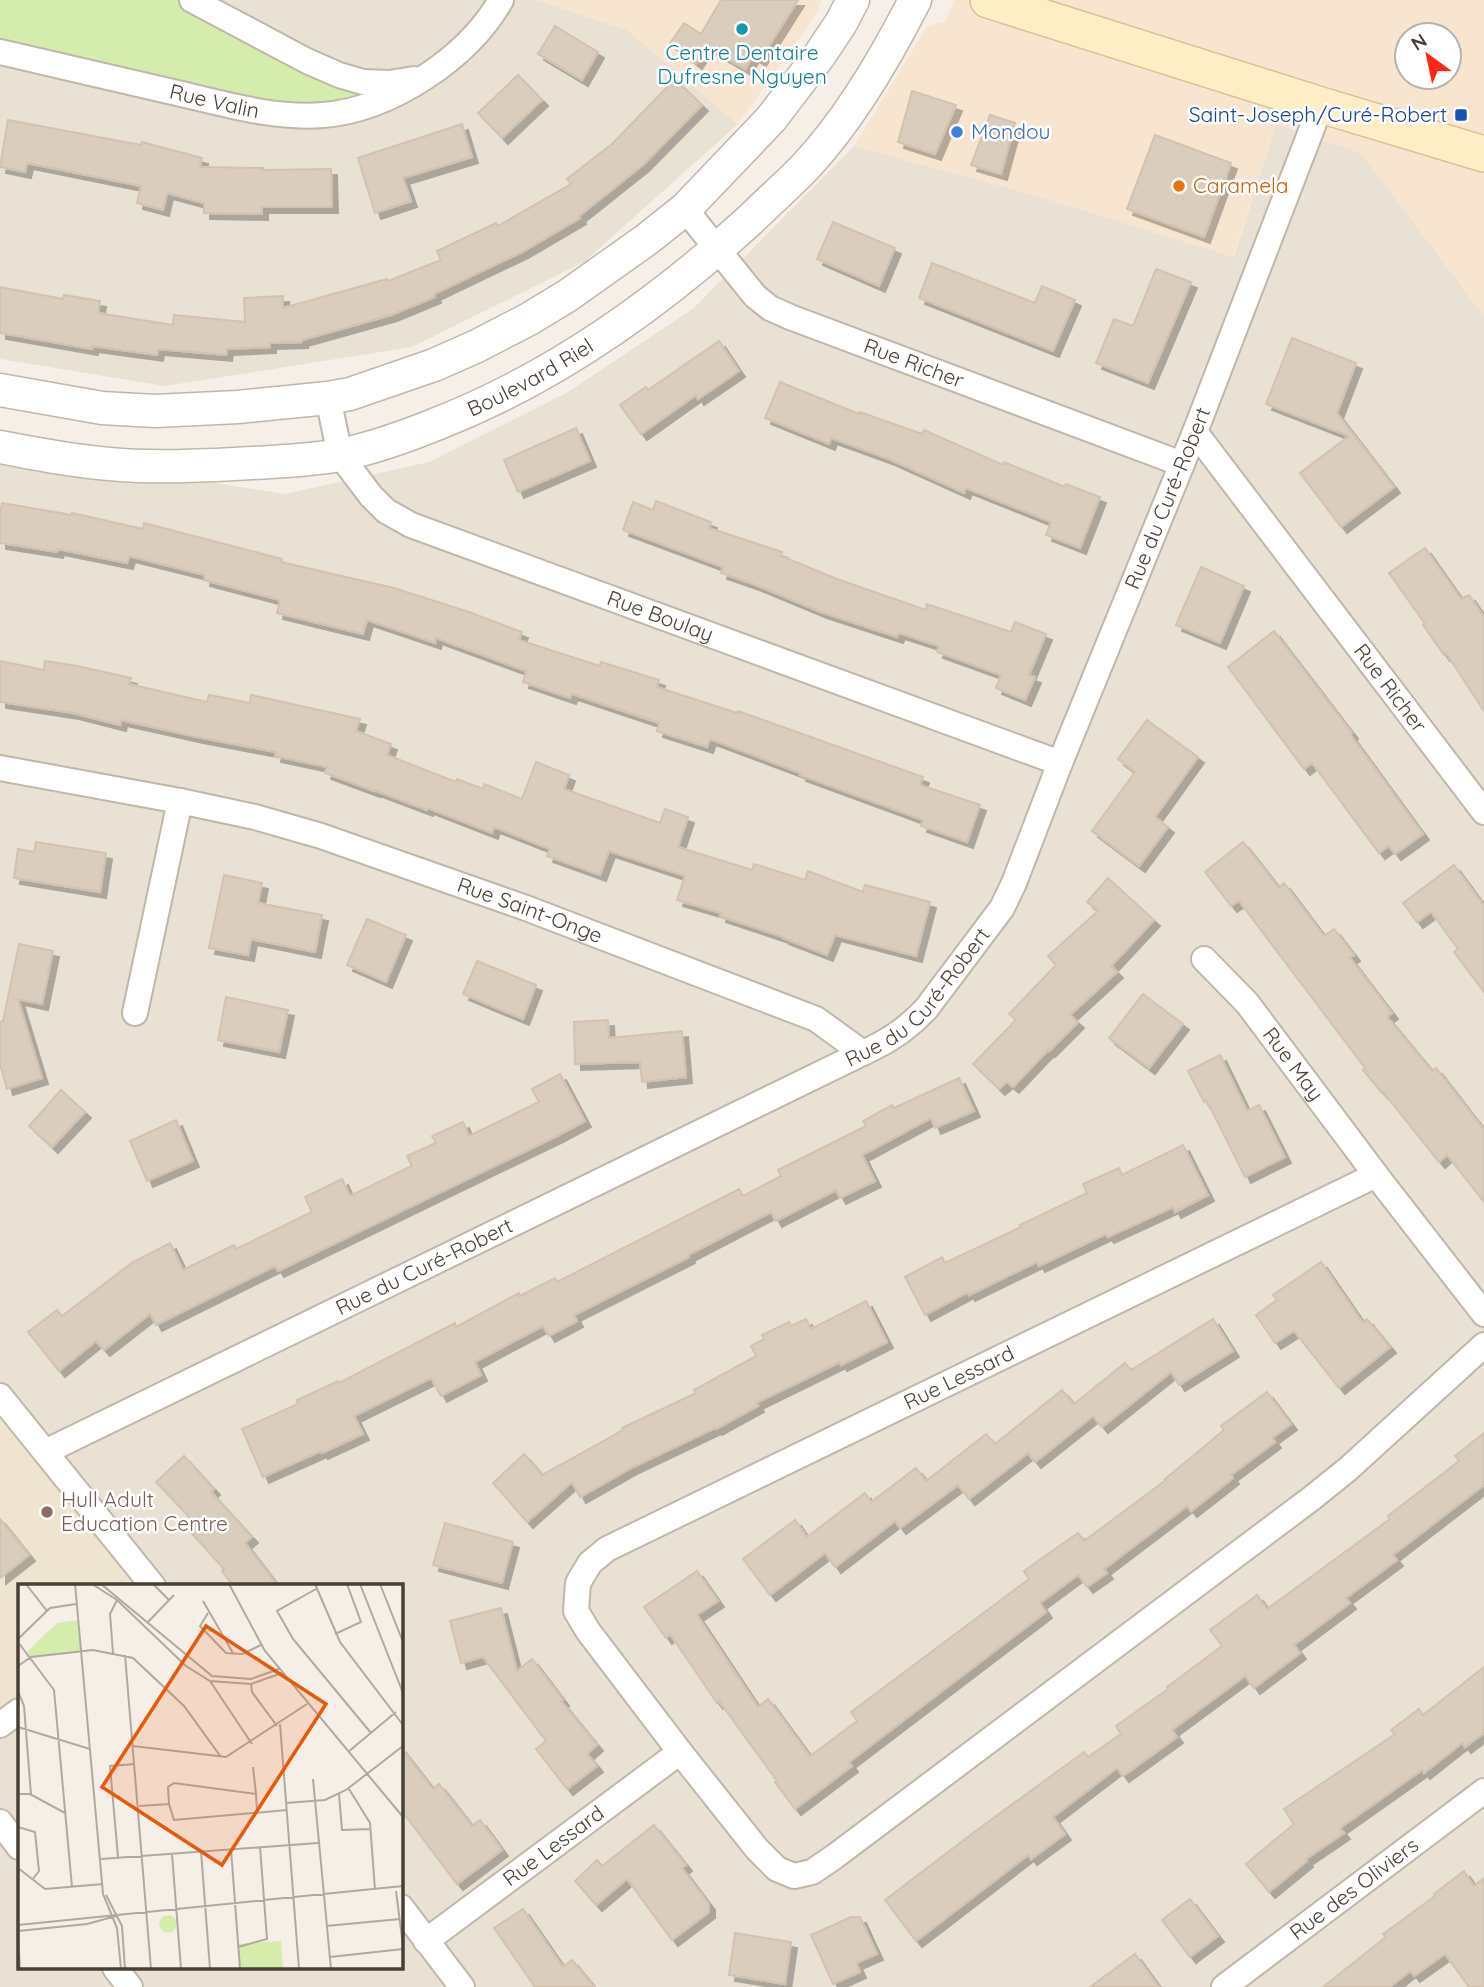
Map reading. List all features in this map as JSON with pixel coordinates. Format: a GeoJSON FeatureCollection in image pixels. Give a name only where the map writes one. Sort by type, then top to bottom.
{"type":"FeatureCollection","features":[{"type":"Feature","properties":{"kind":"main road"},"geometry":{"type":"LineString","coordinates":[[988,0],[1484,154]]}},
{"type":"Feature","properties":{"kind":"street"},"geometry":{"type":"LineString","coordinates":[[192,0],[339,75],[363,82],[389,83],[425,78]]}},
{"type":"Feature","properties":{"kind":"street","name":"Rue Valin"},"geometry":{"type":"LineString","coordinates":[[0,52],[261,113],[324,116],[385,100],[425,78],[472,37],[501,0]]}},
{"type":"Feature","properties":{"kind":"street"},"geometry":{"type":"LineString","coordinates":[[0,390],[102,408],[155,411],[238,407],[350,394],[433,365],[477,346],[529,319],[576,289],[685,209],[771,119],[819,56],[853,0]]}},
{"type":"Feature","properties":{"kind":"street","name":"Boulevard Riel"},"geometry":{"type":"LineString","coordinates":[[0,447],[111,464],[162,466],[280,462],[340,455],[399,439],[497,399],[591,345],[669,289],[718,249],[808,164],[861,94],[915,0]]}},
{"type":"Feature","properties":{"kind":"street","name":"Rue du Curé-Robert"},"geometry":{"type":"LineString","coordinates":[[44,1452],[892,1039],[913,1023],[1002,908],[1014,883],[1195,432],[1321,105]]}},
{"type":"Feature","properties":{"kind":"street","name":"Rue Richer"},"geometry":{"type":"LineString","coordinates":[[685,209],[755,296],[770,308],[1182,464]]}},
{"type":"Feature","properties":{"kind":"street","name":"Rue Boulay"},"geometry":{"type":"LineString","coordinates":[[328,398],[340,455],[386,511],[411,525],[1060,763]]}},
{"type":"Feature","properties":{"kind":"street","name":"Rue Richer"},"geometry":{"type":"LineString","coordinates":[[1195,432],[1484,812]]}},
{"type":"Feature","properties":{"kind":"street","name":"Rue Saint-Onge"},"geometry":{"type":"LineString","coordinates":[[0,768],[180,801],[255,817],[321,836],[526,908],[816,1019],[863,1053]]}},
{"type":"Feature","properties":{"kind":"street"},"geometry":{"type":"LineString","coordinates":[[135,1013],[180,801]]}},
{"type":"Feature","properties":{"kind":"street","name":"Rue May"},"geometry":{"type":"LineString","coordinates":[[1204,959],[1247,1003],[1376,1175]]}},
{"type":"Feature","properties":{"kind":"street"},"geometry":{"type":"LineString","coordinates":[[1376,1175],[1484,1314]]}},
{"type":"Feature","properties":{"kind":"street","name":"Rue Lessard"},"geometry":{"type":"LineString","coordinates":[[1376,1175],[607,1549],[590,1563],[578,1583],[576,1612],[680,1752],[757,1849],[777,1869],[794,1876],[812,1872],[1348,1469],[1484,1345]]}},
{"type":"Feature","properties":{"kind":"street"},"geometry":{"type":"LineString","coordinates":[[0,1396],[151,1584]]}},
{"type":"Feature","properties":{"kind":"street"},"geometry":{"type":"LineString","coordinates":[[0,1725],[18,1712]]}},
{"type":"Feature","properties":{"kind":"street","name":"Rue Lessard"},"geometry":{"type":"LineString","coordinates":[[426,1941],[680,1752]]}},
{"type":"Feature","properties":{"kind":"street","name":"Rue des Oliviers"},"geometry":{"type":"LineString","coordinates":[[1228,1986],[1480,1803]]}},
{"type":"Feature","properties":{"kind":"street"},"geometry":{"type":"LineString","coordinates":[[0,1822],[18,1846]]}},
{"type":"Feature","properties":{"kind":"street"},"geometry":{"type":"LineString","coordinates":[[402,1909],[462,1987]]}},
{"type":"Feature","properties":{"kind":"street"},"geometry":{"type":"LineString","coordinates":[[116,1969],[130,1987]]}},
{"type":"Feature","properties":{"kind":"shaded area"},"geometry":{"type":"Polygon","coordinates":[[[0,0],[537,0],[627,30],[738,124],[584,262],[412,347],[165,386],[0,359],[0,0]]]}},
{"type":"Feature","properties":{"kind":"shaded area"},"geometry":{"type":"Polygon","coordinates":[[[537,0],[821,0],[817,13],[738,124],[627,30],[537,0]]]}},
{"type":"Feature","properties":{"kind":"shaded area"},"geometry":{"type":"Polygon","coordinates":[[[954,0],[1484,0],[1484,316],[1361,153],[1276,124],[1233,257],[1038,196],[854,146],[927,26],[946,21],[954,0]]]}},
{"type":"Feature","properties":{"kind":"shaded area"},"geometry":{"type":"Polygon","coordinates":[[[1276,124],[1361,153],[1484,316],[1484,1987],[0,1987],[0,449],[285,494],[429,462],[566,393],[694,308],[854,146],[1038,196],[1234,257],[1276,124]]]}},
{"type":"Feature","properties":{"kind":"shaded area","name":"Hull Adult Education Centre"},"geometry":{"type":"Polygon","coordinates":[[[0,1396],[151,1584],[18,1584],[18,1712],[0,1725],[0,1396]]]}},
{"type":"Feature","properties":{"kind":"green space"},"geometry":{"type":"Polygon","coordinates":[[[0,0],[192,0],[389,83],[324,115],[0,52],[0,0]]]}},
{"type":"Feature","properties":{"kind":"building","name":"Centre Dentaire Dufresne Nguyen"},"geometry":{"type":"Polygon","coordinates":[[[721,0],[798,0],[760,60],[753,56],[745,69],[707,47],[696,63],[670,43],[684,23],[701,34],[721,0]]]}},
{"type":"Feature","properties":{"kind":"building"},"geometry":{"type":"Polygon","coordinates":[[[555,26],[598,52],[582,80],[538,54],[555,26]]]}},
{"type":"Feature","properties":{"kind":"building"},"geometry":{"type":"Polygon","coordinates":[[[518,75],[542,100],[502,138],[478,113],[518,75]]]}},
{"type":"Feature","properties":{"kind":"building"},"geometry":{"type":"Polygon","coordinates":[[[675,79],[702,105],[643,165],[579,216],[580,218],[522,252],[434,294],[435,297],[391,315],[302,342],[227,349],[226,355],[158,349],[157,355],[92,346],[92,349],[0,333],[0,287],[63,299],[64,295],[100,301],[98,313],[173,325],[174,315],[245,322],[244,298],[283,296],[283,308],[387,279],[388,281],[441,260],[437,251],[496,223],[498,226],[571,184],[567,179],[612,144],[675,79]]]}},
{"type":"Feature","properties":{"kind":"building"},"geometry":{"type":"Polygon","coordinates":[[[912,91],[956,105],[935,154],[898,142],[912,91]]]}},
{"type":"Feature","properties":{"kind":"building"},"geometry":{"type":"Polygon","coordinates":[[[990,115],[1015,123],[1001,174],[971,165],[990,115]]]}},
{"type":"Feature","properties":{"kind":"building"},"geometry":{"type":"Polygon","coordinates":[[[8,120],[141,145],[142,142],[202,158],[200,167],[331,169],[332,207],[262,207],[262,214],[204,213],[204,203],[167,193],[163,210],[137,203],[141,186],[27,163],[25,172],[0,167],[8,120]]]}},
{"type":"Feature","properties":{"kind":"building"},"geometry":{"type":"Polygon","coordinates":[[[462,124],[472,157],[403,178],[411,201],[375,213],[358,158],[462,124]]]}},
{"type":"Feature","properties":{"kind":"building","name":"Caramela"},"geometry":{"type":"Polygon","coordinates":[[[1155,135],[1231,163],[1204,237],[1127,209],[1155,135]]]}},
{"type":"Feature","properties":{"kind":"building"},"geometry":{"type":"Polygon","coordinates":[[[833,222],[895,248],[879,286],[817,259],[833,222]]]}},
{"type":"Feature","properties":{"kind":"building"},"geometry":{"type":"Polygon","coordinates":[[[932,263],[1035,303],[1042,286],[1075,300],[1053,351],[919,298],[932,263]]]}},
{"type":"Feature","properties":{"kind":"building"},"geometry":{"type":"Polygon","coordinates":[[[1156,269],[1191,282],[1148,383],[1096,363],[1114,319],[1133,326],[1156,269]]]}},
{"type":"Feature","properties":{"kind":"building"},"geometry":{"type":"Polygon","coordinates":[[[1292,338],[1356,363],[1337,413],[1394,487],[1341,527],[1300,473],[1349,436],[1266,404],[1292,338]]]}},
{"type":"Feature","properties":{"kind":"building"},"geometry":{"type":"Polygon","coordinates":[[[719,341],[739,371],[698,399],[696,395],[641,434],[620,405],[646,387],[648,390],[719,341]]]}},
{"type":"Feature","properties":{"kind":"building"},"geometry":{"type":"Polygon","coordinates":[[[780,382],[859,414],[860,412],[922,434],[924,430],[1003,465],[1004,462],[1065,487],[1066,484],[1100,497],[1080,548],[1046,535],[1051,522],[966,488],[964,493],[889,459],[831,438],[829,444],[765,418],[780,382]]]}},
{"type":"Feature","properties":{"kind":"building"},"geometry":{"type":"Polygon","coordinates":[[[576,428],[590,461],[518,492],[504,460],[576,428]]]}},
{"type":"Feature","properties":{"kind":"building"},"geometry":{"type":"Polygon","coordinates":[[[656,501],[711,522],[709,528],[782,552],[781,556],[837,579],[926,610],[927,604],[1011,632],[1015,622],[1046,634],[1029,675],[1035,677],[1025,700],[996,688],[1001,675],[937,652],[939,646],[899,633],[897,637],[821,612],[721,573],[723,567],[623,530],[633,502],[653,510],[656,501]]]}},
{"type":"Feature","properties":{"kind":"building"},"geometry":{"type":"Polygon","coordinates":[[[2,503],[72,513],[143,529],[144,523],[282,559],[281,562],[394,588],[522,632],[519,640],[600,666],[601,662],[659,680],[657,687],[737,713],[738,711],[923,777],[920,785],[980,805],[967,842],[921,826],[923,820],[710,739],[707,747],[657,731],[659,723],[572,694],[570,698],[523,682],[526,671],[436,638],[435,643],[367,620],[363,634],[277,613],[280,600],[204,580],[205,575],[129,556],[127,563],[58,549],[57,552],[0,543],[2,503]]]}},
{"type":"Feature","properties":{"kind":"building"},"geometry":{"type":"Polygon","coordinates":[[[1425,548],[1461,599],[1469,595],[1484,617],[1484,711],[1389,573],[1425,548]]]}},
{"type":"Feature","properties":{"kind":"building"},"geometry":{"type":"Polygon","coordinates":[[[1201,567],[1244,586],[1220,643],[1176,625],[1201,567]]]}},
{"type":"Feature","properties":{"kind":"building"},"geometry":{"type":"Polygon","coordinates":[[[1274,631],[1352,733],[1350,734],[1423,834],[1395,854],[1389,846],[1379,853],[1312,763],[1304,769],[1228,667],[1274,631]]]}},
{"type":"Feature","properties":{"kind":"building"},"geometry":{"type":"Polygon","coordinates":[[[0,661],[44,670],[45,661],[77,666],[131,678],[129,684],[207,702],[209,695],[250,703],[251,695],[360,719],[356,731],[391,744],[387,755],[456,782],[457,779],[483,789],[484,784],[522,799],[536,762],[569,775],[564,789],[660,823],[665,809],[688,817],[678,847],[752,870],[754,864],[805,880],[808,871],[863,892],[865,885],[930,902],[916,956],[835,935],[827,955],[720,916],[721,913],[677,900],[685,876],[609,851],[600,875],[547,856],[550,849],[494,827],[492,833],[325,773],[327,767],[275,756],[276,752],[121,720],[120,725],[73,713],[0,702],[0,661]]]}},
{"type":"Feature","properties":{"kind":"building"},"geometry":{"type":"Polygon","coordinates":[[[1147,720],[1198,757],[1155,817],[1168,827],[1139,866],[1092,831],[1135,772],[1118,759],[1147,720]]]}},
{"type":"Feature","properties":{"kind":"building"},"geometry":{"type":"Polygon","coordinates":[[[36,842],[106,853],[100,892],[14,878],[18,849],[34,852],[36,842]]]}},
{"type":"Feature","properties":{"kind":"building"},"geometry":{"type":"Polygon","coordinates":[[[1243,842],[1279,888],[1284,883],[1324,936],[1334,929],[1354,955],[1350,958],[1392,1013],[1387,1017],[1432,1071],[1436,1068],[1484,1130],[1484,1202],[1447,1155],[1439,1162],[1363,1070],[1365,1068],[1239,901],[1231,906],[1205,872],[1243,842]]]}},
{"type":"Feature","properties":{"kind":"building"},"geometry":{"type":"Polygon","coordinates":[[[1454,865],[1484,906],[1484,992],[1454,952],[1458,949],[1431,912],[1417,922],[1403,903],[1454,865]]]}},
{"type":"Feature","properties":{"kind":"building"},"geometry":{"type":"Polygon","coordinates":[[[224,875],[262,883],[258,903],[322,915],[315,952],[251,939],[248,955],[209,948],[224,875]]]}},
{"type":"Feature","properties":{"kind":"building"},"geometry":{"type":"Polygon","coordinates":[[[1108,878],[1154,920],[1111,966],[1117,972],[1070,1015],[1078,1022],[1013,1087],[1007,1082],[999,1089],[973,1064],[1016,1020],[1009,1014],[1056,965],[1048,956],[1098,911],[1087,902],[1108,878]]]}},
{"type":"Feature","properties":{"kind":"building"},"geometry":{"type":"Polygon","coordinates":[[[367,919],[406,935],[386,982],[347,965],[367,919]]]}},
{"type":"Feature","properties":{"kind":"building"},"geometry":{"type":"Polygon","coordinates":[[[19,944],[53,951],[42,1004],[18,999],[42,1078],[7,1089],[0,1064],[0,1022],[3,1021],[19,944]]]}},
{"type":"Feature","properties":{"kind":"building"},"geometry":{"type":"Polygon","coordinates":[[[477,961],[536,985],[523,1019],[463,994],[477,961]]]}},
{"type":"Feature","properties":{"kind":"building"},"geometry":{"type":"Polygon","coordinates":[[[1143,994],[1183,1024],[1149,1068],[1109,1038],[1143,994]]]}},
{"type":"Feature","properties":{"kind":"building"},"geometry":{"type":"Polygon","coordinates":[[[226,997],[288,1010],[279,1052],[218,1040],[226,997]]]}},
{"type":"Feature","properties":{"kind":"building"},"geometry":{"type":"Polygon","coordinates":[[[608,1020],[609,1038],[682,1031],[686,1077],[642,1082],[640,1062],[575,1064],[574,1022],[608,1020]]]}},
{"type":"Feature","properties":{"kind":"building"},"geometry":{"type":"Polygon","coordinates":[[[1220,1055],[1247,1111],[1259,1105],[1285,1157],[1245,1177],[1207,1101],[1204,1102],[1188,1071],[1220,1055]]]}},
{"type":"Feature","properties":{"kind":"building"},"geometry":{"type":"Polygon","coordinates":[[[560,1074],[585,1121],[557,1136],[278,1271],[275,1266],[156,1325],[150,1314],[104,1350],[96,1341],[59,1371],[28,1332],[57,1310],[62,1316],[133,1262],[170,1243],[183,1270],[234,1245],[236,1249],[312,1212],[305,1197],[342,1179],[350,1196],[412,1166],[407,1156],[436,1143],[432,1136],[463,1122],[469,1136],[539,1102],[532,1089],[560,1074]]]}},
{"type":"Feature","properties":{"kind":"building"},"geometry":{"type":"Polygon","coordinates":[[[959,1078],[974,1111],[935,1128],[931,1118],[862,1155],[875,1181],[840,1198],[836,1190],[776,1221],[771,1212],[574,1315],[577,1321],[549,1336],[543,1326],[475,1362],[481,1375],[441,1396],[431,1378],[354,1416],[363,1434],[263,1477],[242,1429],[298,1404],[297,1400],[338,1381],[339,1383],[455,1323],[456,1327],[519,1293],[520,1296],[555,1278],[557,1282],[739,1189],[743,1196],[781,1176],[778,1170],[866,1126],[863,1121],[892,1105],[894,1108],[959,1078]]]}},
{"type":"Feature","properties":{"kind":"building"},"geometry":{"type":"Polygon","coordinates":[[[61,1090],[85,1112],[52,1147],[29,1126],[61,1090]]]}},
{"type":"Feature","properties":{"kind":"building"},"geometry":{"type":"Polygon","coordinates":[[[176,1120],[193,1161],[147,1181],[130,1141],[176,1120]]]}},
{"type":"Feature","properties":{"kind":"building"},"geometry":{"type":"Polygon","coordinates":[[[1183,1145],[1208,1195],[1175,1212],[1173,1207],[1108,1237],[1106,1234],[1039,1266],[1037,1262],[969,1295],[968,1292],[925,1315],[905,1277],[942,1257],[945,1263],[1087,1193],[1083,1184],[1119,1168],[1122,1175],[1183,1145]]]}},
{"type":"Feature","properties":{"kind":"building"},"geometry":{"type":"Polygon","coordinates":[[[1321,1262],[1363,1323],[1367,1319],[1390,1347],[1339,1388],[1294,1331],[1275,1343],[1256,1315],[1277,1300],[1273,1295],[1321,1262]]]}},
{"type":"Feature","properties":{"kind":"building"},"geometry":{"type":"Polygon","coordinates":[[[866,1301],[887,1342],[756,1403],[758,1406],[716,1429],[633,1467],[580,1497],[572,1482],[527,1522],[493,1483],[524,1454],[542,1475],[623,1430],[622,1428],[696,1393],[694,1390],[756,1356],[751,1346],[764,1339],[762,1335],[789,1322],[791,1326],[806,1319],[811,1329],[866,1301]]]}},
{"type":"Feature","properties":{"kind":"building"},"geometry":{"type":"Polygon","coordinates":[[[1213,1319],[1233,1351],[1179,1385],[1171,1372],[1102,1427],[1093,1416],[1035,1462],[1028,1453],[969,1499],[958,1485],[900,1528],[895,1521],[835,1567],[825,1553],[770,1595],[743,1559],[795,1520],[807,1537],[865,1493],[871,1502],[916,1468],[926,1481],[986,1434],[995,1444],[1062,1390],[1074,1404],[1125,1363],[1131,1370],[1213,1319]]]}},
{"type":"Feature","properties":{"kind":"building"},"geometry":{"type":"Polygon","coordinates":[[[1267,1392],[1291,1424],[1272,1438],[1275,1442],[1231,1475],[1233,1478],[1191,1511],[1187,1506],[1104,1569],[1107,1573],[1087,1587],[1078,1575],[1040,1603],[1046,1612],[849,1762],[852,1766],[795,1809],[670,1634],[666,1638],[644,1607],[697,1571],[718,1601],[697,1615],[758,1707],[768,1699],[810,1756],[857,1721],[851,1712],[1029,1579],[1024,1571],[1078,1533],[1084,1541],[1166,1480],[1224,1430],[1221,1426],[1267,1392]]]}},
{"type":"Feature","properties":{"kind":"building"},"geometry":{"type":"Polygon","coordinates":[[[1484,1433],[1484,1485],[1393,1555],[1397,1560],[1346,1598],[1350,1603],[1294,1645],[1300,1653],[1254,1688],[1245,1676],[1172,1730],[1177,1737],[1123,1776],[1117,1768],[1053,1817],[1065,1834],[1031,1859],[1028,1855],[916,1941],[885,1900],[1084,1752],[1088,1757],[1121,1734],[1116,1726],[1222,1646],[1210,1630],[1257,1595],[1267,1609],[1390,1519],[1388,1516],[1459,1461],[1455,1456],[1484,1433]]]}},
{"type":"Feature","properties":{"kind":"building"},"geometry":{"type":"Polygon","coordinates":[[[184,1456],[214,1489],[211,1492],[252,1537],[245,1543],[276,1584],[232,1584],[222,1571],[224,1569],[187,1528],[194,1522],[156,1482],[184,1456]]]}},
{"type":"Feature","properties":{"kind":"building"},"geometry":{"type":"Polygon","coordinates":[[[0,1519],[29,1555],[0,1578],[0,1519]]]}},
{"type":"Feature","properties":{"kind":"building"},"geometry":{"type":"Polygon","coordinates":[[[445,1523],[513,1542],[502,1583],[433,1565],[445,1523]]]}},
{"type":"Feature","properties":{"kind":"building"},"geometry":{"type":"Polygon","coordinates":[[[501,1608],[517,1671],[532,1659],[563,1700],[561,1701],[597,1745],[587,1754],[597,1766],[567,1789],[536,1749],[546,1741],[483,1657],[461,1663],[450,1621],[501,1608]]]}},
{"type":"Feature","properties":{"kind":"building"},"geometry":{"type":"Polygon","coordinates":[[[1484,1667],[1484,1733],[1465,1747],[1462,1743],[1424,1773],[1422,1770],[1340,1828],[1344,1833],[1306,1859],[1307,1861],[1269,1892],[1246,1864],[1294,1824],[1284,1809],[1395,1734],[1391,1730],[1419,1709],[1423,1715],[1484,1667]]]}},
{"type":"Feature","properties":{"kind":"building"},"geometry":{"type":"Polygon","coordinates":[[[402,1749],[433,1789],[439,1784],[472,1826],[480,1820],[502,1850],[457,1884],[402,1811],[402,1749]]]}},
{"type":"Feature","properties":{"kind":"building"},"geometry":{"type":"Polygon","coordinates":[[[654,1825],[686,1865],[682,1868],[709,1904],[709,1912],[672,1940],[627,1879],[596,1905],[575,1881],[597,1860],[602,1866],[654,1825]]]}},
{"type":"Feature","properties":{"kind":"building"},"geometry":{"type":"Polygon","coordinates":[[[1464,1871],[1474,1886],[1484,1878],[1484,1987],[1469,1987],[1445,1954],[1414,1976],[1410,1971],[1390,1987],[1323,1987],[1386,1937],[1383,1934],[1464,1871]]]}},
{"type":"Feature","properties":{"kind":"building"},"geometry":{"type":"Polygon","coordinates":[[[1190,1899],[1218,1936],[1190,1957],[1162,1920],[1190,1899]]]}},
{"type":"Feature","properties":{"kind":"building"},"geometry":{"type":"Polygon","coordinates":[[[523,1909],[563,1967],[572,1960],[594,1987],[535,1987],[494,1928],[523,1909]]]}},
{"type":"Feature","properties":{"kind":"building"},"geometry":{"type":"Polygon","coordinates":[[[851,1917],[860,1917],[877,1954],[856,1963],[860,1972],[833,1984],[811,1935],[851,1917]]]}},
{"type":"Feature","properties":{"kind":"building"},"geometry":{"type":"Polygon","coordinates":[[[735,1933],[791,1942],[785,1984],[729,1975],[735,1933]]]}},
{"type":"Feature","properties":{"kind":"building"},"geometry":{"type":"Polygon","coordinates":[[[1135,1954],[1159,1987],[1090,1987],[1135,1954]]]}},
{"type":"Feature","properties":{"kind":"place","name":"Centre Dentaire Dufresne Nguyen"},"geometry":{"type":"Point","coordinates":[742,29]}},
{"type":"Feature","properties":{"kind":"place","name":"Saint-Joseph/Curé-Robert"},"geometry":{"type":"Point","coordinates":[1461,115]}},
{"type":"Feature","properties":{"kind":"place","name":"Mondou"},"geometry":{"type":"Point","coordinates":[957,132]}},
{"type":"Feature","properties":{"kind":"place","name":"Caramela"},"geometry":{"type":"Point","coordinates":[1179,186]}},
{"type":"Feature","properties":{"kind":"place","name":"Hull Adult Education Centre"},"geometry":{"type":"Point","coordinates":[47,1512]}}]}
